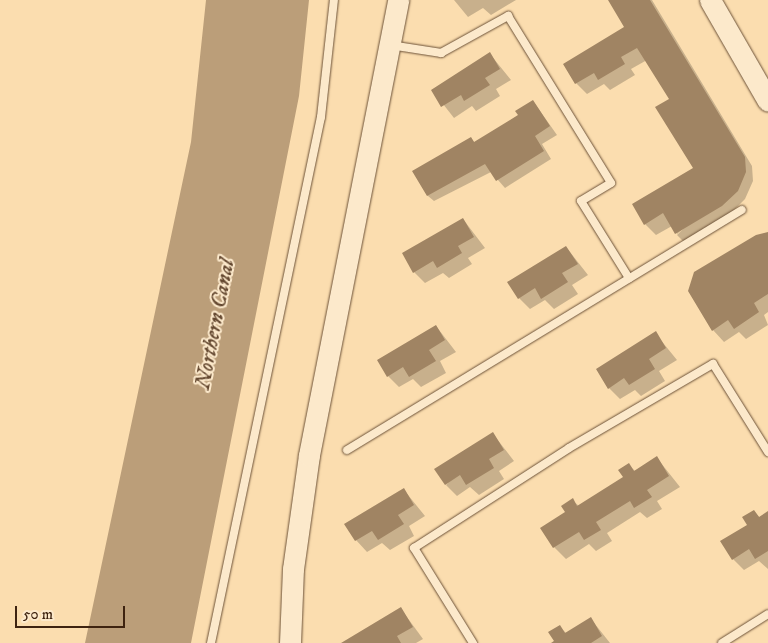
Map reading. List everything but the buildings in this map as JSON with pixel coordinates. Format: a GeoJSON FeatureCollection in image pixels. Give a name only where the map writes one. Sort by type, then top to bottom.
{"type":"FeatureCollection","features":[{"type":"Feature","properties":{"kind":"street"},"geometry":{"type":"LineString","coordinates":[[290,643],[292,569],[309,455],[398,0]]}},
{"type":"Feature","properties":{"kind":"street"},"geometry":{"type":"LineString","coordinates":[[710,0],[768,101]]}},
{"type":"Feature","properties":{"kind":"lane"},"geometry":{"type":"LineString","coordinates":[[211,643],[321,117],[334,0]]}},
{"type":"Feature","properties":{"kind":"lane"},"geometry":{"type":"LineString","coordinates":[[390,45],[441,53],[508,16],[611,183],[581,200],[629,278]]}},
{"type":"Feature","properties":{"kind":"lane"},"geometry":{"type":"LineString","coordinates":[[347,450],[742,210]]}},
{"type":"Feature","properties":{"kind":"lane"},"geometry":{"type":"LineString","coordinates":[[473,643],[414,548],[569,448],[713,364],[768,452]]}},
{"type":"Feature","properties":{"kind":"lane"},"geometry":{"type":"LineString","coordinates":[[722,643],[768,614]]}},
{"type":"Feature","properties":{"kind":"water","name":"Northern Canal"},"geometry":{"type":"Polygon","coordinates":[[[206,0],[309,0],[299,96],[191,643],[85,643],[191,142],[206,0]]]}}]}
